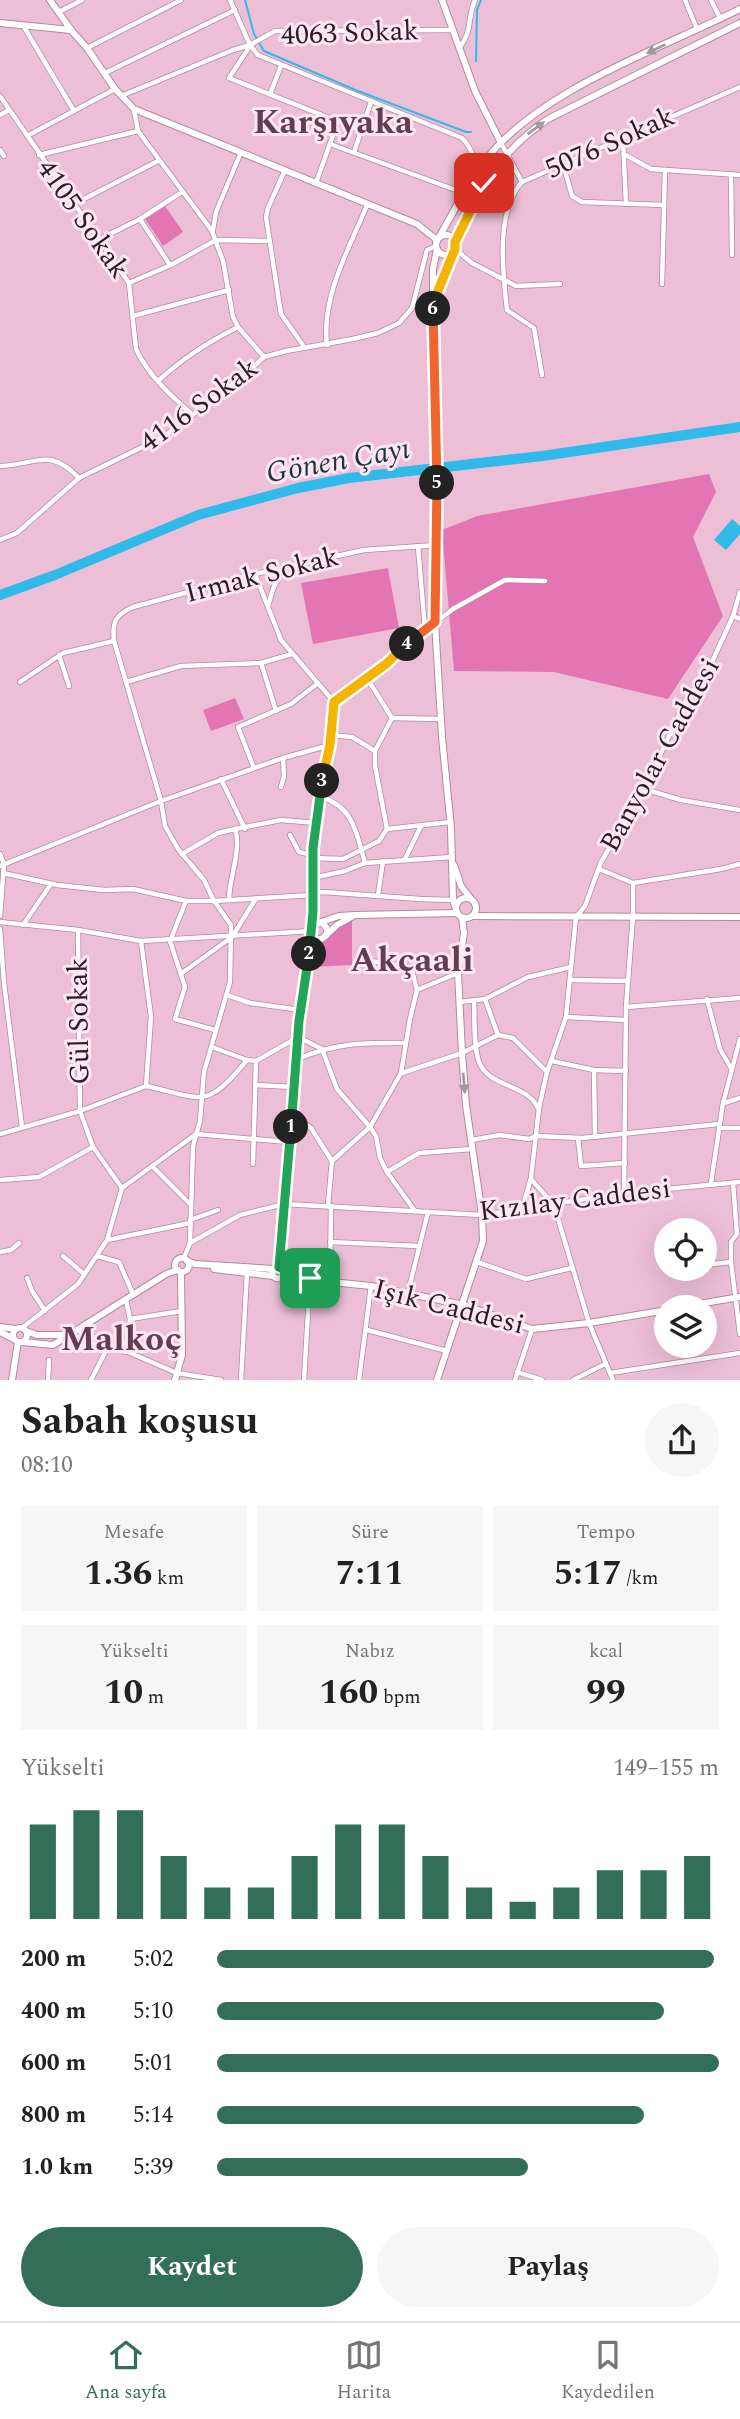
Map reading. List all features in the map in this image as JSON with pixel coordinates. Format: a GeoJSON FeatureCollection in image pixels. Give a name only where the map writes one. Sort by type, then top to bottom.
{"type":"FeatureCollection","features":[{"type":"Feature","properties":{"kind":"main road"},"geometry":{"type":"LineString","coordinates":[[50,0],[120,96],[134,109],[417,224],[437,243],[444,255],[454,248]]}},
{"type":"Feature","properties":{"kind":"main road"},"geometry":{"type":"LineString","coordinates":[[442,0],[475,91],[501,143]]}},
{"type":"Feature","properties":{"kind":"main road"},"geometry":{"type":"LineString","coordinates":[[437,1380],[483,1241],[462,1053],[458,973],[464,933],[453,900],[435,622],[437,534],[433,269],[437,243],[484,163],[526,120],[583,85],[740,9]]}},
{"type":"Feature","properties":{"kind":"main road"},"geometry":{"type":"LineString","coordinates":[[0,23],[71,30]]}},
{"type":"Feature","properties":{"kind":"main road"},"geometry":{"type":"LineString","coordinates":[[433,303],[454,248],[484,183],[506,153],[548,119],[740,23]]}},
{"type":"Feature","properties":{"kind":"main road"},"geometry":{"type":"LineString","coordinates":[[437,243],[449,235],[454,248]]}},
{"type":"Feature","properties":{"kind":"main road"},"geometry":{"type":"LineString","coordinates":[[452,858],[461,886],[474,903],[474,916]]}},
{"type":"Feature","properties":{"kind":"main road"},"geometry":{"type":"LineString","coordinates":[[459,913],[462,899],[498,916]]}},
{"type":"Feature","properties":{"kind":"main road"},"geometry":{"type":"LineString","coordinates":[[314,928],[340,916],[355,915],[459,913],[468,919],[474,916],[740,917]]}},
{"type":"Feature","properties":{"kind":"main road"},"geometry":{"type":"LineString","coordinates":[[310,947],[337,925],[355,915]]}},
{"type":"Feature","properties":{"kind":"main road"},"geometry":{"type":"LineString","coordinates":[[314,928],[326,926],[323,937]]}},
{"type":"Feature","properties":{"kind":"main road"},"geometry":{"type":"LineString","coordinates":[[314,928],[323,937]]}},
{"type":"Feature","properties":{"kind":"main road"},"geometry":{"type":"LineString","coordinates":[[278,1272],[298,1037],[314,928]]}},
{"type":"Feature","properties":{"kind":"main road"},"geometry":{"type":"LineString","coordinates":[[182,1270],[176,1265],[183,1260]]}},
{"type":"Feature","properties":{"kind":"main road"},"geometry":{"type":"LineString","coordinates":[[176,1376],[182,1356],[183,1260]]}},
{"type":"Feature","properties":{"kind":"main road"},"geometry":{"type":"LineString","coordinates":[[0,1329],[18,1341],[53,1345],[183,1260]]}},
{"type":"Feature","properties":{"kind":"main road","name":"Işık Caddesi"},"geometry":{"type":"LineString","coordinates":[[183,1260],[195,1264],[278,1272],[408,1292],[464,1305],[532,1329],[654,1312]]}},
{"type":"Feature","properties":{"kind":"main road","name":"Işık Caddesi"},"geometry":{"type":"LineString","coordinates":[[182,1270],[195,1268],[278,1272]]}},
{"type":"Feature","properties":{"kind":"main road"},"geometry":{"type":"LineString","coordinates":[[159,1278],[182,1270]]}},
{"type":"Feature","properties":{"kind":"main road"},"geometry":{"type":"LineString","coordinates":[[717,1301],[737,1298]]}},
{"type":"Feature","properties":{"kind":"main road"},"geometry":{"type":"LineString","coordinates":[[0,1329],[21,1329],[37,1335],[59,1337],[73,1331]]}},
{"type":"Feature","properties":{"kind":"main road"},"geometry":{"type":"LineString","coordinates":[[12,1380],[18,1341],[12,1334],[21,1329]]}},
{"type":"Feature","properties":{"kind":"main road"},"geometry":{"type":"LineString","coordinates":[[18,1341],[26,1338],[21,1329]]}},
{"type":"Feature","properties":{"kind":"street"},"geometry":{"type":"LineString","coordinates":[[59,12],[82,0]]}},
{"type":"Feature","properties":{"kind":"street"},"geometry":{"type":"LineString","coordinates":[[87,48],[181,0]]}},
{"type":"Feature","properties":{"kind":"street"},"geometry":{"type":"LineString","coordinates":[[230,0],[255,42],[258,55],[463,138],[474,155],[475,162],[467,190],[330,144]]}},
{"type":"Feature","properties":{"kind":"street"},"geometry":{"type":"LineString","coordinates":[[460,48],[468,36],[471,8],[475,0]]}},
{"type":"Feature","properties":{"kind":"street"},"geometry":{"type":"LineString","coordinates":[[685,0],[697,30]]}},
{"type":"Feature","properties":{"kind":"street"},"geometry":{"type":"LineString","coordinates":[[711,0],[720,19]]}},
{"type":"Feature","properties":{"kind":"street"},"geometry":{"type":"LineString","coordinates":[[105,73],[235,10]]}},
{"type":"Feature","properties":{"kind":"street"},"geometry":{"type":"LineString","coordinates":[[24,27],[74,111]]}},
{"type":"Feature","properties":{"kind":"street","name":"4063 Sokak"},"geometry":{"type":"LineString","coordinates":[[120,96],[255,42],[275,30],[452,30]]}},
{"type":"Feature","properties":{"kind":"street"},"geometry":{"type":"LineString","coordinates":[[255,42],[229,78],[362,131]]}},
{"type":"Feature","properties":{"kind":"street"},"geometry":{"type":"LineString","coordinates":[[269,94],[281,66]]}},
{"type":"Feature","properties":{"kind":"street","name":"5076 Sokak"},"geometry":{"type":"LineString","coordinates":[[542,375],[534,328],[507,310],[501,255],[513,195],[522,182],[740,87]]}},
{"type":"Feature","properties":{"kind":"street"},"geometry":{"type":"LineString","coordinates":[[27,136],[115,89]]}},
{"type":"Feature","properties":{"kind":"street","name":"4105 Sokak"},"geometry":{"type":"LineString","coordinates":[[0,96],[130,283],[136,349],[140,358],[158,381],[193,415]]}},
{"type":"Feature","properties":{"kind":"street"},"geometry":{"type":"LineString","coordinates":[[354,152],[371,102]]}},
{"type":"Feature","properties":{"kind":"street"},"geometry":{"type":"LineString","coordinates":[[134,109],[138,131],[212,231],[229,290],[233,317],[238,327],[264,357]]}},
{"type":"Feature","properties":{"kind":"street"},"geometry":{"type":"LineString","coordinates":[[0,115],[9,110]]}},
{"type":"Feature","properties":{"kind":"street"},"geometry":{"type":"LineString","coordinates":[[316,183],[338,121]]}},
{"type":"Feature","properties":{"kind":"street"},"geometry":{"type":"LineString","coordinates":[[39,155],[138,131]]}},
{"type":"Feature","properties":{"kind":"street"},"geometry":{"type":"LineString","coordinates":[[623,139],[626,204]]}},
{"type":"Feature","properties":{"kind":"street"},"geometry":{"type":"LineString","coordinates":[[501,143],[522,182]]}},
{"type":"Feature","properties":{"kind":"street"},"geometry":{"type":"LineString","coordinates":[[0,150],[4,156]]}},
{"type":"Feature","properties":{"kind":"street"},"geometry":{"type":"LineString","coordinates":[[212,231],[216,212],[241,152]]}},
{"type":"Feature","properties":{"kind":"street"},"geometry":{"type":"LineString","coordinates":[[624,154],[651,169],[740,175]]}},
{"type":"Feature","properties":{"kind":"street"},"geometry":{"type":"LineString","coordinates":[[74,204],[158,161]]}},
{"type":"Feature","properties":{"kind":"street"},"geometry":{"type":"LineString","coordinates":[[563,164],[572,195],[582,202],[664,205]]}},
{"type":"Feature","properties":{"kind":"street"},"geometry":{"type":"LineString","coordinates":[[285,170],[266,217],[281,314],[305,348]]}},
{"type":"Feature","properties":{"kind":"street"},"geometry":{"type":"LineString","coordinates":[[662,285],[665,170]]}},
{"type":"Feature","properties":{"kind":"street"},"geometry":{"type":"LineString","coordinates":[[731,175],[732,255]]}},
{"type":"Feature","properties":{"kind":"street"},"geometry":{"type":"LineString","coordinates":[[98,240],[140,219],[182,192]]}},
{"type":"Feature","properties":{"kind":"street"},"geometry":{"type":"LineString","coordinates":[[327,345],[325,330],[333,289],[368,204]]}},
{"type":"Feature","properties":{"kind":"street"},"geometry":{"type":"LineString","coordinates":[[140,219],[171,265]]}},
{"type":"Feature","properties":{"kind":"street"},"geometry":{"type":"LineString","coordinates":[[130,283],[171,265],[216,240],[269,241]]}},
{"type":"Feature","properties":{"kind":"street","name":"4116 Sokak"},"geometry":{"type":"LineString","coordinates":[[0,540],[17,533],[79,478],[163,437],[264,357],[378,333],[399,323],[412,308],[426,253],[437,243]]}},
{"type":"Feature","properties":{"kind":"street"},"geometry":{"type":"LineString","coordinates":[[454,248],[472,263],[516,286],[559,284]]}},
{"type":"Feature","properties":{"kind":"street"},"geometry":{"type":"LineString","coordinates":[[133,316],[229,290]]}},
{"type":"Feature","properties":{"kind":"street"},"geometry":{"type":"LineString","coordinates":[[158,381],[187,357],[238,327]]}},
{"type":"Feature","properties":{"kind":"street"},"geometry":{"type":"LineString","coordinates":[[0,466],[52,459],[68,466],[79,478]]}},
{"type":"Feature","properties":{"kind":"street","name":"Irmak Sokak"},"geometry":{"type":"LineString","coordinates":[[114,641],[112,624],[116,616],[124,611],[283,567],[364,550],[437,545]]}},
{"type":"Feature","properties":{"kind":"street"},"geometry":{"type":"LineString","coordinates":[[418,546],[425,630]]}},
{"type":"Feature","properties":{"kind":"street"},"geometry":{"type":"LineString","coordinates":[[268,607],[283,567]]}},
{"type":"Feature","properties":{"kind":"street"},"geometry":{"type":"LineString","coordinates":[[255,574],[281,640],[334,702]]}},
{"type":"Feature","properties":{"kind":"street"},"geometry":{"type":"LineString","coordinates":[[0,922],[78,930],[141,942],[232,937],[314,928],[313,856],[319,796],[330,745],[334,702],[435,622],[505,580],[545,581]]}},
{"type":"Feature","properties":{"kind":"street","name":"Banyolar Caddesi"},"geometry":{"type":"LineString","coordinates":[[576,917],[585,906],[599,869],[644,789],[686,701],[707,673],[733,616],[740,592]]}},
{"type":"Feature","properties":{"kind":"street"},"geometry":{"type":"LineString","coordinates":[[733,616],[740,619]]}},
{"type":"Feature","properties":{"kind":"street"},"geometry":{"type":"LineString","coordinates":[[20,682],[59,655],[114,641],[161,801],[165,825],[182,854],[204,880],[214,901],[231,925],[227,995],[204,1072],[203,1099],[193,1146],[190,1243],[183,1260]]}},
{"type":"Feature","properties":{"kind":"street"},"geometry":{"type":"LineString","coordinates":[[126,682],[181,666],[261,663],[292,654]]}},
{"type":"Feature","properties":{"kind":"street"},"geometry":{"type":"LineString","coordinates":[[59,655],[69,686]]}},
{"type":"Feature","properties":{"kind":"street"},"geometry":{"type":"LineString","coordinates":[[261,663],[276,711]]}},
{"type":"Feature","properties":{"kind":"street"},"geometry":{"type":"LineString","coordinates":[[367,677],[392,718]]}},
{"type":"Feature","properties":{"kind":"street"},"geometry":{"type":"LineString","coordinates":[[254,768],[238,727],[290,704],[317,684]]}},
{"type":"Feature","properties":{"kind":"street"},"geometry":{"type":"LineString","coordinates":[[392,718],[440,719]]}},
{"type":"Feature","properties":{"kind":"street"},"geometry":{"type":"LineString","coordinates":[[290,835],[299,852],[343,859],[379,841],[387,829],[375,766],[375,751],[392,718]]}},
{"type":"Feature","properties":{"kind":"street"},"geometry":{"type":"LineString","coordinates":[[330,734],[352,737],[375,751]]}},
{"type":"Feature","properties":{"kind":"street"},"geometry":{"type":"LineString","coordinates":[[2,865],[221,779],[330,745]]}},
{"type":"Feature","properties":{"kind":"street"},"geometry":{"type":"LineString","coordinates":[[281,787],[284,776],[283,758]]}},
{"type":"Feature","properties":{"kind":"street"},"geometry":{"type":"LineString","coordinates":[[221,779],[245,829]]}},
{"type":"Feature","properties":{"kind":"street"},"geometry":{"type":"LineString","coordinates":[[644,789],[681,800],[740,810]]}},
{"type":"Feature","properties":{"kind":"street"},"geometry":{"type":"LineString","coordinates":[[319,796],[334,801],[349,814],[365,863]]}},
{"type":"Feature","properties":{"kind":"street"},"geometry":{"type":"LineString","coordinates":[[182,854],[218,833],[235,829],[281,820],[316,823]]}},
{"type":"Feature","properties":{"kind":"street"},"geometry":{"type":"LineString","coordinates":[[387,829],[450,822]]}},
{"type":"Feature","properties":{"kind":"street"},"geometry":{"type":"LineString","coordinates":[[405,860],[422,826]]}},
{"type":"Feature","properties":{"kind":"street"},"geometry":{"type":"LineString","coordinates":[[229,900],[229,879],[235,864],[235,829]]}},
{"type":"Feature","properties":{"kind":"street"},"geometry":{"type":"LineString","coordinates":[[0,854],[3,873],[0,916]]}},
{"type":"Feature","properties":{"kind":"street"},"geometry":{"type":"LineString","coordinates":[[313,878],[345,871],[365,863],[452,858]]}},
{"type":"Feature","properties":{"kind":"street"},"geometry":{"type":"LineString","coordinates":[[378,895],[383,861]]}},
{"type":"Feature","properties":{"kind":"street"},"geometry":{"type":"LineString","coordinates":[[599,869],[633,883],[740,864]]}},
{"type":"Feature","properties":{"kind":"street"},"geometry":{"type":"LineString","coordinates":[[3,873],[51,884],[104,890],[133,889],[186,901],[313,894],[453,900]]}},
{"type":"Feature","properties":{"kind":"street"},"geometry":{"type":"LineString","coordinates":[[624,1193],[626,1007],[633,883]]}},
{"type":"Feature","properties":{"kind":"street"},"geometry":{"type":"LineString","coordinates":[[23,925],[51,884]]}},
{"type":"Feature","properties":{"kind":"street"},"geometry":{"type":"LineString","coordinates":[[182,973],[232,937],[256,899]]}},
{"type":"Feature","properties":{"kind":"street"},"geometry":{"type":"LineString","coordinates":[[186,901],[170,941],[185,987],[176,1019],[215,1030]]}},
{"type":"Feature","properties":{"kind":"street"},"geometry":{"type":"LineString","coordinates":[[522,1209],[531,1178],[539,1108],[547,1072],[566,1017],[576,917]]}},
{"type":"Feature","properties":{"kind":"street"},"geometry":{"type":"LineString","coordinates":[[0,929],[22,1127]]}},
{"type":"Feature","properties":{"kind":"street","name":"Gül Sokak"},"geometry":{"type":"LineString","coordinates":[[78,930],[80,1111],[93,1147],[122,1188]]}},
{"type":"Feature","properties":{"kind":"street"},"geometry":{"type":"LineString","coordinates":[[141,942],[151,1017],[146,1086]]}},
{"type":"Feature","properties":{"kind":"street"},"geometry":{"type":"LineString","coordinates":[[332,1161],[370,1127],[401,1073],[417,989],[411,967],[357,959]]}},
{"type":"Feature","properties":{"kind":"street"},"geometry":{"type":"LineString","coordinates":[[460,1002],[485,999],[528,977],[571,967]]}},
{"type":"Feature","properties":{"kind":"street"},"geometry":{"type":"LineString","coordinates":[[417,989],[458,973]]}},
{"type":"Feature","properties":{"kind":"street"},"geometry":{"type":"LineString","coordinates":[[571,980],[628,981]]}},
{"type":"Feature","properties":{"kind":"street"},"geometry":{"type":"LineString","coordinates":[[227,995],[250,1003],[301,1010]]}},
{"type":"Feature","properties":{"kind":"street"},"geometry":{"type":"LineString","coordinates":[[626,1007],[740,998]]}},
{"type":"Feature","properties":{"kind":"street"},"geometry":{"type":"LineString","coordinates":[[485,999],[498,1035]]}},
{"type":"Feature","properties":{"kind":"street"},"geometry":{"type":"LineString","coordinates":[[707,999],[720,1049],[732,1070]]}},
{"type":"Feature","properties":{"kind":"street"},"geometry":{"type":"LineString","coordinates":[[474,1001],[480,1063],[488,1076],[516,1087],[536,1102],[539,1108]]}},
{"type":"Feature","properties":{"kind":"street"},"geometry":{"type":"LineString","coordinates":[[566,1017],[626,1020]]}},
{"type":"Feature","properties":{"kind":"street"},"geometry":{"type":"LineString","coordinates":[[401,1073],[462,1053],[498,1035],[513,1038],[547,1072]]}},
{"type":"Feature","properties":{"kind":"street"},"geometry":{"type":"LineString","coordinates":[[212,1047],[256,1061],[298,1037],[322,1049],[337,1088],[376,1136],[380,1158],[387,1172],[415,1211]]}},
{"type":"Feature","properties":{"kind":"street"},"geometry":{"type":"LineString","coordinates":[[711,1183],[723,1103],[740,1039]]}},
{"type":"Feature","properties":{"kind":"street"},"geometry":{"type":"LineString","coordinates":[[296,1059],[349,1043],[406,1043]]}},
{"type":"Feature","properties":{"kind":"street"},"geometry":{"type":"LineString","coordinates":[[0,1134],[80,1111],[146,1086],[203,1099],[215,1094],[247,1060]]}},
{"type":"Feature","properties":{"kind":"street"},"geometry":{"type":"LineString","coordinates":[[253,1164],[256,1061]]}},
{"type":"Feature","properties":{"kind":"street"},"geometry":{"type":"LineString","coordinates":[[552,1061],[594,1070],[626,1071]]}},
{"type":"Feature","properties":{"kind":"street"},"geometry":{"type":"LineString","coordinates":[[594,1070],[595,1137]]}},
{"type":"Feature","properties":{"kind":"street"},"geometry":{"type":"LineString","coordinates":[[255,1085],[293,1087]]}},
{"type":"Feature","properties":{"kind":"street"},"geometry":{"type":"LineString","coordinates":[[723,1103],[740,1098]]}},
{"type":"Feature","properties":{"kind":"street"},"geometry":{"type":"LineString","coordinates":[[293,1115],[311,1128],[332,1161],[329,1205],[330,1281]]}},
{"type":"Feature","properties":{"kind":"street"},"geometry":{"type":"LineString","coordinates":[[472,1140],[500,1135],[529,1139],[536,1136],[578,1138],[719,1126],[740,1128]]}},
{"type":"Feature","properties":{"kind":"street"},"geometry":{"type":"LineString","coordinates":[[21,1329],[78,1284],[107,1240],[122,1188],[196,1134],[289,1142]]}},
{"type":"Feature","properties":{"kind":"street"},"geometry":{"type":"LineString","coordinates":[[578,1138],[581,1166],[625,1163]]}},
{"type":"Feature","properties":{"kind":"street"},"geometry":{"type":"LineString","coordinates":[[0,1180],[39,1177],[93,1147]]}},
{"type":"Feature","properties":{"kind":"street"},"geometry":{"type":"LineString","coordinates":[[387,1172],[419,1153],[472,1149]]}},
{"type":"Feature","properties":{"kind":"street"},"geometry":{"type":"LineString","coordinates":[[152,1166],[190,1204]]}},
{"type":"Feature","properties":{"kind":"street"},"geometry":{"type":"LineString","coordinates":[[531,1178],[554,1205],[589,1323],[613,1380]]}},
{"type":"Feature","properties":{"kind":"street","name":"Kızılay Caddesi"},"geometry":{"type":"LineString","coordinates":[[190,1243],[240,1215],[284,1204],[482,1215],[624,1193],[740,1182]]}},
{"type":"Feature","properties":{"kind":"street"},"geometry":{"type":"LineString","coordinates":[[733,1183],[738,1234],[731,1242],[731,1262],[740,1335]]}},
{"type":"Feature","properties":{"kind":"street"},"geometry":{"type":"LineString","coordinates":[[107,1240],[190,1222],[218,1210]]}},
{"type":"Feature","properties":{"kind":"street"},"geometry":{"type":"LineString","coordinates":[[408,1292],[428,1212]]}},
{"type":"Feature","properties":{"kind":"street"},"geometry":{"type":"LineString","coordinates":[[330,1242],[418,1246]]}},
{"type":"Feature","properties":{"kind":"street"},"geometry":{"type":"LineString","coordinates":[[0,1252],[11,1250],[19,1243]]}},
{"type":"Feature","properties":{"kind":"street"},"geometry":{"type":"LineString","coordinates":[[63,1256],[84,1274]]}},
{"type":"Feature","properties":{"kind":"street"},"geometry":{"type":"LineString","coordinates":[[97,1256],[119,1262],[130,1297],[125,1352]]}},
{"type":"Feature","properties":{"kind":"street"},"geometry":{"type":"LineString","coordinates":[[477,1262],[526,1279],[571,1268]]}},
{"type":"Feature","properties":{"kind":"street"},"geometry":{"type":"LineString","coordinates":[[717,1264],[731,1262]]}},
{"type":"Feature","properties":{"kind":"street"},"geometry":{"type":"LineString","coordinates":[[241,1380],[247,1272]]}},
{"type":"Feature","properties":{"kind":"street"},"geometry":{"type":"LineString","coordinates":[[27,1278],[45,1311]]}},
{"type":"Feature","properties":{"kind":"street"},"geometry":{"type":"LineString","coordinates":[[304,1380],[310,1278]]}},
{"type":"Feature","properties":{"kind":"street"},"geometry":{"type":"LineString","coordinates":[[359,1380],[372,1286]]}},
{"type":"Feature","properties":{"kind":"street"},"geometry":{"type":"LineString","coordinates":[[130,1319],[182,1311]]}},
{"type":"Feature","properties":{"kind":"street"},"geometry":{"type":"LineString","coordinates":[[515,1380],[532,1329]]}},
{"type":"Feature","properties":{"kind":"street"},"geometry":{"type":"LineString","coordinates":[[367,1330],[447,1351]]}},
{"type":"Feature","properties":{"kind":"street"},"geometry":{"type":"LineString","coordinates":[[73,1331],[176,1376],[221,1380]]}},
{"type":"Feature","properties":{"kind":"street"},"geometry":{"type":"LineString","coordinates":[[91,1380],[109,1345]]}},
{"type":"Feature","properties":{"kind":"street"},"geometry":{"type":"LineString","coordinates":[[610,1373],[740,1353]]}},
{"type":"Feature","properties":{"kind":"street"},"geometry":{"type":"LineString","coordinates":[[48,1380],[49,1360]]}},
{"type":"Feature","properties":{"kind":"street"},"geometry":{"type":"LineString","coordinates":[[573,1380],[605,1364]]}},
{"type":"Feature","properties":{"kind":"street"},"geometry":{"type":"LineString","coordinates":[[517,1372],[542,1380]]}},
{"type":"Feature","properties":{"kind":"shaded area"},"geometry":{"type":"Polygon","coordinates":[[[165,206],[183,232],[163,246],[145,219],[165,206]]]}},
{"type":"Feature","properties":{"kind":"shaded area"},"geometry":{"type":"Polygon","coordinates":[[[709,474],[716,492],[693,537],[723,616],[668,699],[554,672],[454,671],[442,530],[477,516],[709,474]]]}},
{"type":"Feature","properties":{"kind":"shaded area"},"geometry":{"type":"Polygon","coordinates":[[[388,568],[399,628],[313,644],[301,583],[388,568]]]}},
{"type":"Feature","properties":{"kind":"shaded area"},"geometry":{"type":"Polygon","coordinates":[[[235,698],[244,719],[211,731],[203,710],[235,698]]]}},
{"type":"Feature","properties":{"kind":"shaded area"},"geometry":{"type":"Polygon","coordinates":[[[352,919],[352,965],[311,967],[313,948],[332,931],[352,919]]]}},
{"type":"Feature","properties":{"kind":"water"},"geometry":{"type":"Polygon","coordinates":[[[732,519],[740,526],[740,534],[726,550],[714,540],[732,519]]]}},
{"type":"Feature","properties":{"kind":"waterway"},"geometry":{"type":"LineString","coordinates":[[245,0],[254,34],[264,51],[358,91],[471,132]]}},
{"type":"Feature","properties":{"kind":"waterway"},"geometry":{"type":"LineString","coordinates":[[476,61],[477,10],[481,0]]}},
{"type":"Feature","properties":{"kind":"waterway","name":"Gönen Çayı"},"geometry":{"type":"LineString","coordinates":[[0,595],[198,515],[298,488],[349,478],[542,456],[740,427]]}},
{"type":"Feature","properties":{"kind":"district","name":"Karşıyaka"},"geometry":{"type":"Point","coordinates":[333,122]}},
{"type":"Feature","properties":{"kind":"district","name":"Akçaali"},"geometry":{"type":"Point","coordinates":[412,960]}},
{"type":"Feature","properties":{"kind":"district","name":"Malkoç"},"geometry":{"type":"Point","coordinates":[121,1339]}},
{"type":"Feature","properties":{"kind":"route"},"geometry":{"type":"LineString","coordinates":[[310,1278],[279,1267],[299,1021],[312,934],[313,848],[319,796],[330,745],[331,720],[334,702],[386,664],[435,622],[437,534],[433,303],[460,230],[484,183]]}}]}
